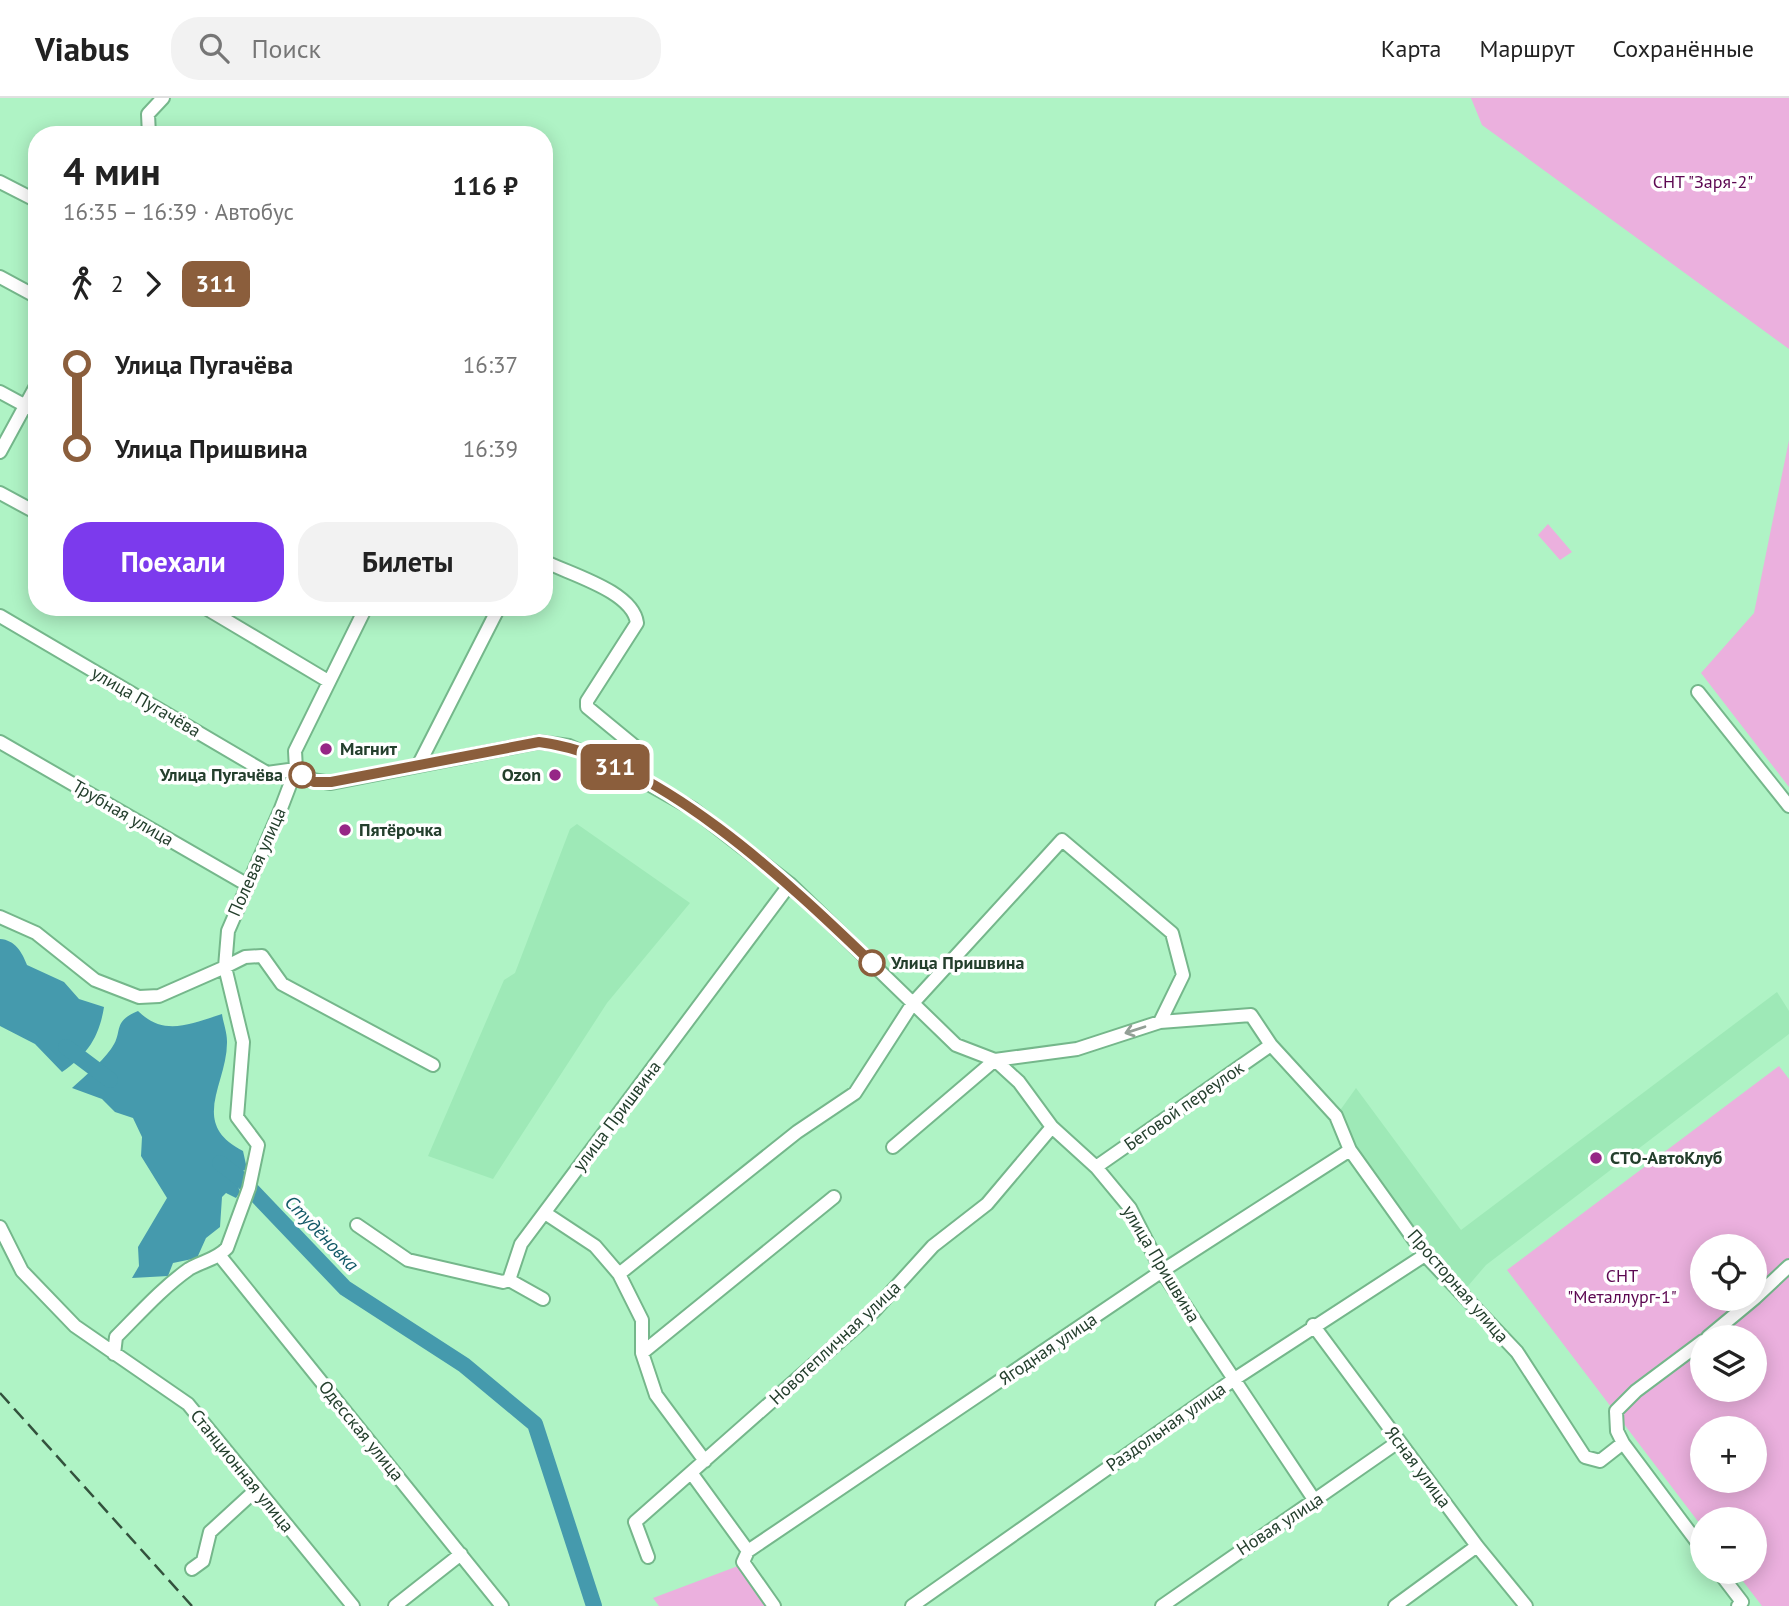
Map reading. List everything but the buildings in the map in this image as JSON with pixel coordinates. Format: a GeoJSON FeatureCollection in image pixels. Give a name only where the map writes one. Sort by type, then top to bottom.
{"type":"FeatureCollection","features":[{"type":"Feature","properties":{"kind":"street"},"geometry":{"type":"LineString","coordinates":[[149,126],[148,114],[163,98]]}},
{"type":"Feature","properties":{"kind":"street"},"geometry":{"type":"LineString","coordinates":[[0,182],[28,196]]}},
{"type":"Feature","properties":{"kind":"street"},"geometry":{"type":"LineString","coordinates":[[0,277],[28,292]]}},
{"type":"Feature","properties":{"kind":"street"},"geometry":{"type":"LineString","coordinates":[[0,392],[28,407]]}},
{"type":"Feature","properties":{"kind":"street"},"geometry":{"type":"LineString","coordinates":[[0,452],[28,413]]}},
{"type":"Feature","properties":{"kind":"street"},"geometry":{"type":"LineString","coordinates":[[0,493],[28,508]]}},
{"type":"Feature","properties":{"kind":"street"},"geometry":{"type":"LineString","coordinates":[[553,565],[602,586],[626,603],[636,617],[637,623],[587,701],[587,707],[638,749],[626,772]]}},
{"type":"Feature","properties":{"kind":"street","name":"улица Пугачёва"},"geometry":{"type":"LineString","coordinates":[[0,616],[267,773],[296,769]]}},
{"type":"Feature","properties":{"kind":"street"},"geometry":{"type":"LineString","coordinates":[[219,616],[328,681]]}},
{"type":"Feature","properties":{"kind":"street","name":"Полевая улица"},"geometry":{"type":"LineString","coordinates":[[220,1256],[233,1235],[249,1188],[258,1145],[237,1118],[243,1042],[225,967],[228,931],[296,769],[295,751],[361,616]]}},
{"type":"Feature","properties":{"kind":"street"},"geometry":{"type":"LineString","coordinates":[[418,766],[494,616]]}},
{"type":"Feature","properties":{"kind":"street"},"geometry":{"type":"LineString","coordinates":[[1698,692],[1789,806]]}},
{"type":"Feature","properties":{"kind":"street","name":"Трубная улица"},"geometry":{"type":"LineString","coordinates":[[0,742],[246,884]]}},
{"type":"Feature","properties":{"kind":"street","name":"улица Пришвина"},"geometry":{"type":"LineString","coordinates":[[296,769],[306,779],[331,782],[539,742],[569,746],[626,772],[693,809],[790,884],[956,1045],[995,1060],[1019,1082],[1052,1128],[1096,1167],[1130,1208],[1162,1271],[1315,1501]]}},
{"type":"Feature","properties":{"kind":"street"},"geometry":{"type":"LineString","coordinates":[[620,1274],[797,1132],[855,1093],[913,1003],[1062,840],[1172,933],[1183,975],[1160,1022],[1077,1049],[995,1060],[893,1147]]}},
{"type":"Feature","properties":{"kind":"street","name":"улица Пришвина"},"geometry":{"type":"LineString","coordinates":[[509,1280],[521,1244],[790,884]]}},
{"type":"Feature","properties":{"kind":"street"},"geometry":{"type":"LineString","coordinates":[[0,917],[36,933],[96,980],[139,997],[159,996],[245,957],[262,956],[282,984],[433,1065]]}},
{"type":"Feature","properties":{"kind":"street","name":"Просторная улица"},"geometry":{"type":"LineString","coordinates":[[1160,1022],[1251,1015],[1271,1045],[1336,1116],[1350,1150],[1425,1255],[1517,1352],[1585,1457],[1600,1461],[1623,1443]]}},
{"type":"Feature","properties":{"kind":"street","name":"Беговой переулок"},"geometry":{"type":"LineString","coordinates":[[1096,1167],[1271,1045]]}},
{"type":"Feature","properties":{"kind":"street","name":"Новотепличная улица"},"geometry":{"type":"LineString","coordinates":[[648,1557],[635,1522],[874,1311],[933,1246],[987,1204],[1052,1128]]}},
{"type":"Feature","properties":{"kind":"street","name":"Ягодная улица"},"geometry":{"type":"LineString","coordinates":[[748,1551],[1162,1271],[1350,1150]]}},
{"type":"Feature","properties":{"kind":"street"},"geometry":{"type":"LineString","coordinates":[[642,1353],[834,1197]]}},
{"type":"Feature","properties":{"kind":"street"},"geometry":{"type":"LineString","coordinates":[[545,1213],[594,1246],[620,1274],[642,1320],[642,1353],[656,1395],[705,1461]]}},
{"type":"Feature","properties":{"kind":"street"},"geometry":{"type":"LineString","coordinates":[[356,1225],[408,1260],[503,1282],[509,1280],[543,1299]]}},
{"type":"Feature","properties":{"kind":"street","name":"Станционная улица"},"geometry":{"type":"LineString","coordinates":[[0,1227],[22,1271],[75,1326],[188,1404],[353,1606]]}},
{"type":"Feature","properties":{"kind":"street","name":"Раздольная улица"},"geometry":{"type":"LineString","coordinates":[[912,1606],[1313,1325],[1425,1255]]}},
{"type":"Feature","properties":{"kind":"street"},"geometry":{"type":"LineString","coordinates":[[114,1353],[116,1337],[165,1288],[191,1267],[220,1256]]}},
{"type":"Feature","properties":{"kind":"street","name":"Одесская улица"},"geometry":{"type":"LineString","coordinates":[[220,1256],[502,1606]]}},
{"type":"Feature","properties":{"kind":"street"},"geometry":{"type":"LineString","coordinates":[[1767,1287],[1789,1266]]}},
{"type":"Feature","properties":{"kind":"street"},"geometry":{"type":"LineString","coordinates":[[1722,1325],[1739,1311]]}},
{"type":"Feature","properties":{"kind":"street","name":"Ясная улица"},"geometry":{"type":"LineString","coordinates":[[1313,1325],[1398,1442],[1526,1606]]}},
{"type":"Feature","properties":{"kind":"street"},"geometry":{"type":"LineString","coordinates":[[1690,1351],[1620,1405],[1616,1411],[1617,1431],[1623,1443],[1690,1533]]}},
{"type":"Feature","properties":{"kind":"street","name":"Новая улица"},"geometry":{"type":"LineString","coordinates":[[1162,1606],[1248,1543],[1315,1501],[1398,1442]]}},
{"type":"Feature","properties":{"kind":"street"},"geometry":{"type":"LineString","coordinates":[[692,1474],[748,1551],[743,1562],[774,1606]]}},
{"type":"Feature","properties":{"kind":"street"},"geometry":{"type":"LineString","coordinates":[[192,1569],[203,1560],[210,1532],[257,1489]]}},
{"type":"Feature","properties":{"kind":"street"},"geometry":{"type":"LineString","coordinates":[[1395,1606],[1477,1546]]}},
{"type":"Feature","properties":{"kind":"street"},"geometry":{"type":"LineString","coordinates":[[395,1606],[461,1554]]}},
{"type":"Feature","properties":{"kind":"street"},"geometry":{"type":"LineString","coordinates":[[1727,1584],[1740,1604]]}},
{"type":"Feature","properties":{"kind":"shaded area"},"geometry":{"type":"Polygon","coordinates":[[[577,824],[690,903],[607,1003],[493,1179],[428,1156],[504,980],[515,973],[570,829],[577,824]]]}},
{"type":"Feature","properties":{"kind":"shaded area"},"geometry":{"type":"Polygon","coordinates":[[[1777,992],[1789,1011],[1789,1034],[1486,1265],[1462,1293],[1350,1150],[1336,1116],[1356,1088],[1461,1230],[1777,992]]]}},
{"type":"Feature","properties":{"kind":"green space","name":"СНТ \"Заря-2\""},"geometry":{"type":"Polygon","coordinates":[[[1471,98],[1789,98],[1789,349],[1482,125],[1471,98]]]}},
{"type":"Feature","properties":{"kind":"green space"},"geometry":{"type":"Polygon","coordinates":[[[1789,440],[1789,787],[1701,673],[1754,613],[1789,440]]]}},
{"type":"Feature","properties":{"kind":"green space"},"geometry":{"type":"Polygon","coordinates":[[[1548,524],[1572,552],[1560,560],[1538,535],[1548,524]]]}},
{"type":"Feature","properties":{"kind":"green space","name":"СНТ \"Металлург-1\""},"geometry":{"type":"Polygon","coordinates":[[[1779,1066],[1789,1079],[1789,1606],[1762,1606],[1745,1584],[1767,1584],[1767,1507],[1690,1507],[1690,1511],[1507,1270],[1779,1066]]]}},
{"type":"Feature","properties":{"kind":"green space"},"geometry":{"type":"Polygon","coordinates":[[[738,1566],[771,1606],[659,1606],[653,1598],[738,1566]]]}},
{"type":"Feature","properties":{"kind":"water"},"geometry":{"type":"Polygon","coordinates":[[[0,939],[17,948],[27,965],[64,982],[79,999],[104,1007],[91,1045],[62,1072],[35,1044],[0,1026],[0,939]]]}},
{"type":"Feature","properties":{"kind":"water"},"geometry":{"type":"Polygon","coordinates":[[[138,1011],[158,1024],[168,1026],[188,1024],[222,1014],[227,1041],[226,1057],[214,1115],[217,1128],[227,1140],[243,1151],[247,1169],[234,1175],[240,1192],[236,1198],[226,1193],[222,1197],[220,1227],[206,1238],[197,1258],[173,1263],[168,1276],[132,1278],[139,1266],[138,1247],[167,1198],[141,1156],[142,1137],[133,1118],[115,1112],[102,1099],[72,1088],[111,1049],[124,1019],[138,1011]]]}},
{"type":"Feature","properties":{"kind":"waterway","name":"Студёновка"},"geometry":{"type":"LineString","coordinates":[[66,1047],[110,1080]]}},
{"type":"Feature","properties":{"kind":"waterway","name":"Студёновка"},"geometry":{"type":"LineString","coordinates":[[220,1163],[241,1179],[345,1288],[464,1365],[535,1424],[594,1606]]}},
{"type":"Feature","properties":{"kind":"railway"},"geometry":{"type":"LineString","coordinates":[[0,1393],[192,1606]]}},
{"type":"Feature","properties":{"kind":"bus line","name":"311"},"geometry":{"type":"LineString","coordinates":[[302,775],[314,782],[331,782],[539,742],[569,746],[636,777],[693,809],[790,884],[872,963]]}},
{"type":"Feature","properties":{"kind":"place","name":"Магнит"},"geometry":{"type":"Point","coordinates":[326,749]}},
{"type":"Feature","properties":{"kind":"place","name":"Улица Пугачёва"},"geometry":{"type":"Point","coordinates":[302,775]}},
{"type":"Feature","properties":{"kind":"place","name":"Ozon"},"geometry":{"type":"Point","coordinates":[555,775]}},
{"type":"Feature","properties":{"kind":"place","name":"Пятёрочка"},"geometry":{"type":"Point","coordinates":[345,830]}},
{"type":"Feature","properties":{"kind":"place","name":"Улица Пришвина"},"geometry":{"type":"Point","coordinates":[872,963]}},
{"type":"Feature","properties":{"kind":"place","name":"СТО-АвтоКлуб"},"geometry":{"type":"Point","coordinates":[1596,1158]}}]}
